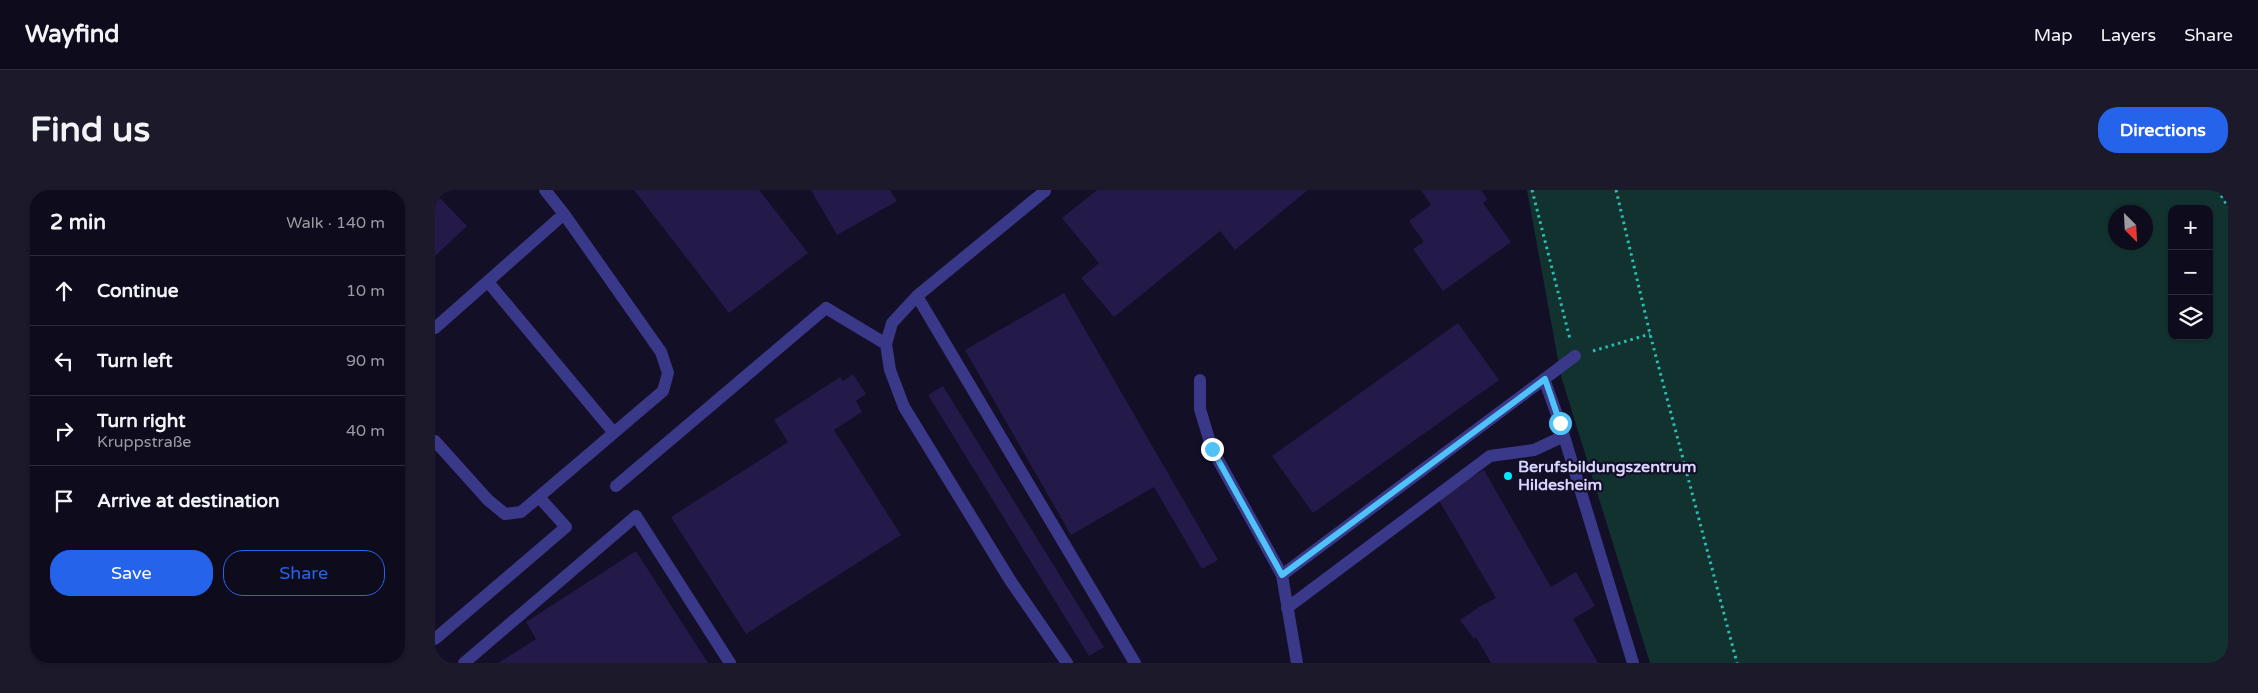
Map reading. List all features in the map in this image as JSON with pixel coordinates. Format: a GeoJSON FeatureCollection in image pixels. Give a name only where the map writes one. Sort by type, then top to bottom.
{"type":"FeatureCollection","features":[{"type":"Feature","properties":{"kind":"street"},"geometry":{"type":"LineString","coordinates":[[435,441],[489,500],[505,514],[521,512],[663,392],[668,373],[661,352],[545,190]]}},
{"type":"Feature","properties":{"kind":"street"},"geometry":{"type":"LineString","coordinates":[[1045,191],[917,296],[892,323],[885,344],[890,370],[904,407],[1010,580],[1067,663]]}},
{"type":"Feature","properties":{"kind":"street"},"geometry":{"type":"LineString","coordinates":[[436,324],[488,282],[564,214]]}},
{"type":"Feature","properties":{"kind":"street"},"geometry":{"type":"LineString","coordinates":[[488,282],[613,433]]}},
{"type":"Feature","properties":{"kind":"street"},"geometry":{"type":"LineString","coordinates":[[917,296],[1132,662]]}},
{"type":"Feature","properties":{"kind":"street"},"geometry":{"type":"LineString","coordinates":[[616,486],[826,308],[885,344]]}},
{"type":"Feature","properties":{"kind":"street"},"geometry":{"type":"LineString","coordinates":[[1282,575],[1575,356]]}},
{"type":"Feature","properties":{"kind":"street"},"geometry":{"type":"LineString","coordinates":[[1545,379],[1633,663]]}},
{"type":"Feature","properties":{"kind":"street"},"geometry":{"type":"LineString","coordinates":[[1200,380],[1200,409],[1212,449],[1282,575],[1297,663]]}},
{"type":"Feature","properties":{"kind":"street"},"geometry":{"type":"LineString","coordinates":[[1287,608],[1490,456],[1534,450],[1564,436]]}},
{"type":"Feature","properties":{"kind":"street"},"geometry":{"type":"LineString","coordinates":[[435,639],[566,527],[539,497]]}},
{"type":"Feature","properties":{"kind":"street"},"geometry":{"type":"LineString","coordinates":[[464,663],[636,516],[730,663]]}},
{"type":"Feature","properties":{"kind":"path"},"geometry":{"type":"LineString","coordinates":[[1531,190],[1575,356],[1650,334]]}},
{"type":"Feature","properties":{"kind":"path"},"geometry":{"type":"LineString","coordinates":[[1616,190],[1650,334],[1737,663]]}},
{"type":"Feature","properties":{"kind":"path"},"geometry":{"type":"LineString","coordinates":[[2218,190],[2228,207]]}},
{"type":"Feature","properties":{"kind":"green space"},"geometry":{"type":"Polygon","coordinates":[[[1527,190],[2228,190],[2228,663],[1650,663],[1561,376],[1527,190]]]}},
{"type":"Feature","properties":{"kind":"building"},"geometry":{"type":"Polygon","coordinates":[[[634,190],[759,190],[808,253],[729,313],[634,190]]]}},
{"type":"Feature","properties":{"kind":"building"},"geometry":{"type":"Polygon","coordinates":[[[811,190],[890,190],[897,201],[837,235],[811,190]]]}},
{"type":"Feature","properties":{"kind":"building"},"geometry":{"type":"Polygon","coordinates":[[[1097,190],[1308,190],[1235,250],[1220,231],[1114,317],[1081,278],[1099,263],[1062,218],[1097,190]]]}},
{"type":"Feature","properties":{"kind":"building"},"geometry":{"type":"Polygon","coordinates":[[[1421,190],[1481,190],[1487,199],[1483,203],[1511,242],[1443,291],[1413,249],[1424,242],[1409,221],[1431,205],[1421,190]]]}},
{"type":"Feature","properties":{"kind":"building"},"geometry":{"type":"Polygon","coordinates":[[[435,193],[467,226],[435,256],[435,193]]]}},
{"type":"Feature","properties":{"kind":"building"},"geometry":{"type":"Polygon","coordinates":[[[1064,293],[1218,560],[1202,569],[1154,487],[1071,535],[965,350],[1064,293]]]}},
{"type":"Feature","properties":{"kind":"building"},"geometry":{"type":"Polygon","coordinates":[[[1458,323],[1499,380],[1313,513],[1272,456],[1458,323]]]}},
{"type":"Feature","properties":{"kind":"building"},"geometry":{"type":"Polygon","coordinates":[[[853,374],[866,394],[856,401],[862,412],[834,430],[901,535],[746,634],[671,517],[788,442],[774,420],[840,377],[843,381],[853,374]]]}},
{"type":"Feature","properties":{"kind":"building"},"geometry":{"type":"Polygon","coordinates":[[[943,386],[1104,647],[1089,656],[928,395],[943,386]]]}},
{"type":"Feature","properties":{"kind":"building"},"geometry":{"type":"Polygon","coordinates":[[[1484,470],[1551,587],[1576,572],[1595,606],[1573,619],[1598,663],[1491,663],[1476,637],[1474,639],[1460,620],[1496,598],[1437,497],[1484,470]]]}},
{"type":"Feature","properties":{"kind":"building"},"geometry":{"type":"Polygon","coordinates":[[[636,551],[708,663],[498,663],[536,639],[526,622],[636,551]]]}},
{"type":"Feature","properties":{"kind":"place","name":"Berufsbildungszentrum Hildesheim"},"geometry":{"type":"Point","coordinates":[1508,476]}},
{"type":"Feature","properties":{"kind":"route"},"geometry":{"type":"LineString","coordinates":[[1212,449],[1282,575],[1545,379],[1560,423]]}}]}
